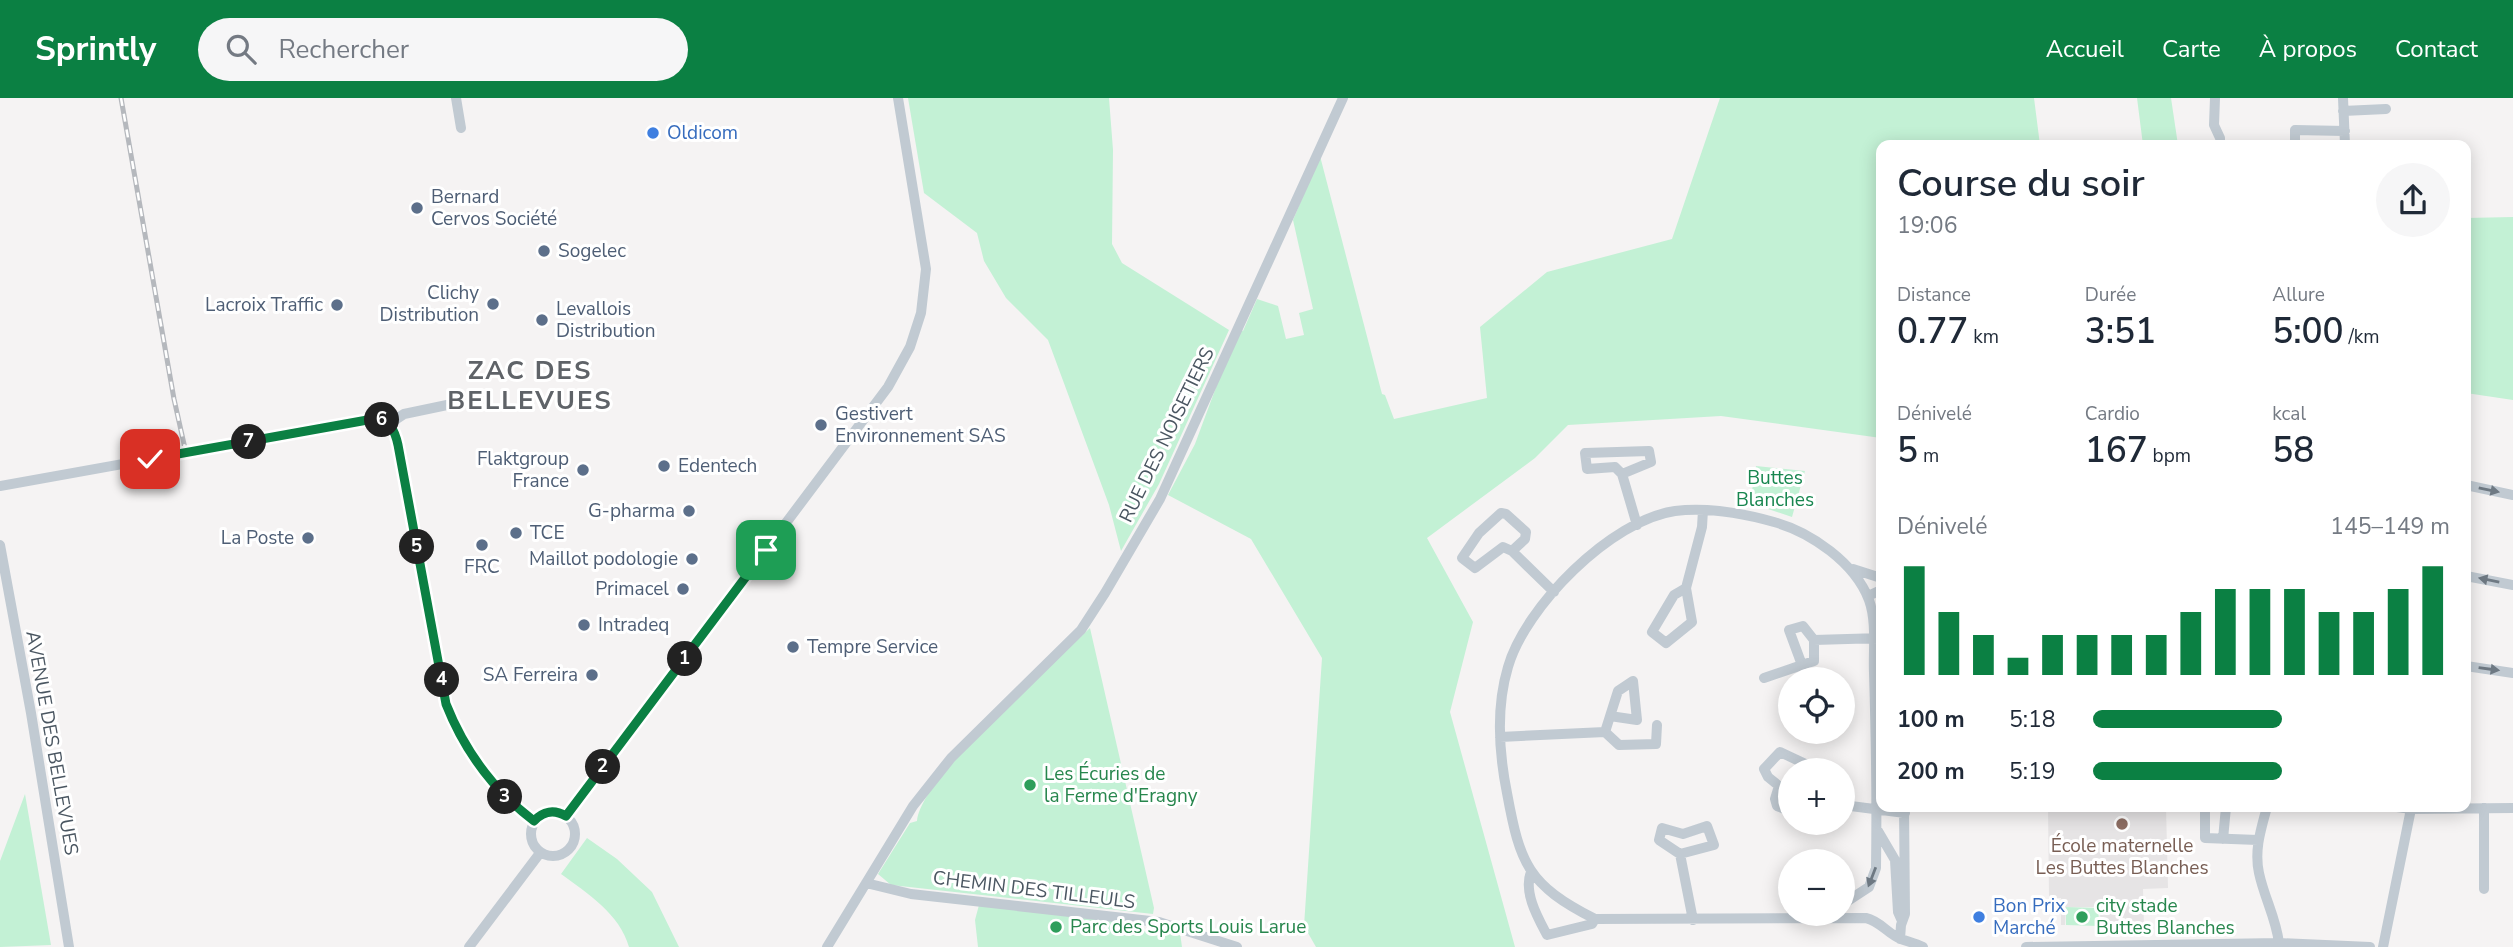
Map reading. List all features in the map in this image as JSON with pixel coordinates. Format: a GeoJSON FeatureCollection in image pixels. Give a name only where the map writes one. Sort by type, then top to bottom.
{"type":"FeatureCollection","features":[{"type":"Feature","properties":{"kind":"street"},"geometry":{"type":"LineString","coordinates":[[456,98],[461,128]]}},
{"type":"Feature","properties":{"kind":"street"},"geometry":{"type":"LineString","coordinates":[[566,816],[888,387],[910,347],[921,313],[926,269],[898,98]]}},
{"type":"Feature","properties":{"kind":"street","name":"RUE DES NOISETIERS"},"geometry":{"type":"LineString","coordinates":[[827,947],[913,806],[951,758],[1081,630],[1105,593],[1160,499],[1343,98]]}},
{"type":"Feature","properties":{"kind":"street"},"geometry":{"type":"LineString","coordinates":[[2215,98],[2214,125],[2220,140]]}},
{"type":"Feature","properties":{"kind":"street"},"geometry":{"type":"LineString","coordinates":[[2343,98],[2344,140]]}},
{"type":"Feature","properties":{"kind":"street"},"geometry":{"type":"LineString","coordinates":[[2343,111],[2386,109]]}},
{"type":"Feature","properties":{"kind":"street"},"geometry":{"type":"LineString","coordinates":[[2295,140],[2295,130],[2345,131]]}},
{"type":"Feature","properties":{"kind":"street"},"geometry":{"type":"LineString","coordinates":[[389,424],[404,414],[447,405]]}},
{"type":"Feature","properties":{"kind":"street"},"geometry":{"type":"LineString","coordinates":[[0,486],[373,419],[389,424],[394,430],[398,445],[446,704],[457,731],[475,762],[500,792],[534,821]]}},
{"type":"Feature","properties":{"kind":"street"},"geometry":{"type":"LineString","coordinates":[[1622,474],[1651,462],[1649,451],[1584,453],[1587,469],[1615,467],[1622,474],[1637,525]]}},
{"type":"Feature","properties":{"kind":"street"},"geometry":{"type":"LineString","coordinates":[[2471,486],[2513,495]]}},
{"type":"Feature","properties":{"kind":"street"},"geometry":{"type":"LineString","coordinates":[[1686,588],[1674,595],[1652,632],[1666,643],[1692,622],[1686,588],[1702,527],[1703,510]]}},
{"type":"Feature","properties":{"kind":"street"},"geometry":{"type":"LineString","coordinates":[[1778,917],[1693,920],[1595,919],[1566,904],[1547,890],[1531,873],[1520,851],[1504,781],[1500,737],[1508,666],[1536,612],[1588,556],[1637,525],[1674,511],[1733,512],[1786,525],[1838,556],[1853,569],[1868,596],[1876,632]]}},
{"type":"Feature","properties":{"kind":"street"},"geometry":{"type":"LineString","coordinates":[[1512,551],[1525,539],[1526,532],[1506,514],[1501,513],[1479,533],[1462,558],[1475,568],[1503,547],[1512,551],[1554,592]]}},
{"type":"Feature","properties":{"kind":"street","name":"AVENUE DES BELLEVUES"},"geometry":{"type":"LineString","coordinates":[[0,545],[31,713],[69,947]]}},
{"type":"Feature","properties":{"kind":"street"},"geometry":{"type":"LineString","coordinates":[[1853,569],[1876,576]]}},
{"type":"Feature","properties":{"kind":"street"},"geometry":{"type":"LineString","coordinates":[[2471,577],[2513,584]]}},
{"type":"Feature","properties":{"kind":"street"},"geometry":{"type":"LineString","coordinates":[[1868,596],[1876,592]]}},
{"type":"Feature","properties":{"kind":"street"},"geometry":{"type":"LineString","coordinates":[[1764,677],[1814,661],[1814,640],[1802,626],[1789,630],[1801,665]]}},
{"type":"Feature","properties":{"kind":"street"},"geometry":{"type":"LineString","coordinates":[[1814,640],[1876,638]]}},
{"type":"Feature","properties":{"kind":"street"},"geometry":{"type":"LineString","coordinates":[[2471,667],[2513,673]]}},
{"type":"Feature","properties":{"kind":"street"},"geometry":{"type":"LineString","coordinates":[[1605,732],[1610,716]]}},
{"type":"Feature","properties":{"kind":"street"},"geometry":{"type":"LineString","coordinates":[[1500,737],[1605,732],[1619,746],[1656,744],[1657,725]]}},
{"type":"Feature","properties":{"kind":"street"},"geometry":{"type":"LineString","coordinates":[[1778,785],[1768,777],[1764,769],[1780,752],[1793,758]]}},
{"type":"Feature","properties":{"kind":"street"},"geometry":{"type":"LineString","coordinates":[[1778,789],[1775,799],[1778,806]]}},
{"type":"Feature","properties":{"kind":"street"},"geometry":{"type":"LineString","coordinates":[[1855,807],[1876,810]]}},
{"type":"Feature","properties":{"kind":"street"},"geometry":{"type":"LineString","coordinates":[[2471,808],[2513,808]]}},
{"type":"Feature","properties":{"kind":"street"},"geometry":{"type":"LineString","coordinates":[[2484,808],[2484,889]]}},
{"type":"Feature","properties":{"kind":"street"},"geometry":{"type":"LineString","coordinates":[[549,812],[566,816],[573,824],[575,834],[570,848],[556,856],[540,852],[534,846],[531,836],[534,821],[549,812]]}},
{"type":"Feature","properties":{"kind":"street"},"geometry":{"type":"LineString","coordinates":[[1855,896],[1869,887],[1876,868],[1876,812]]}},
{"type":"Feature","properties":{"kind":"street"},"geometry":{"type":"LineString","coordinates":[[1900,939],[1905,914],[1905,812]]}},
{"type":"Feature","properties":{"kind":"street"},"geometry":{"type":"LineString","coordinates":[[2205,812],[2205,838],[2258,839]]}},
{"type":"Feature","properties":{"kind":"street"},"geometry":{"type":"LineString","coordinates":[[2223,839],[2226,812]]}},
{"type":"Feature","properties":{"kind":"street"},"geometry":{"type":"LineString","coordinates":[[2266,812],[2258,839],[2259,874],[2274,917],[2279,943]]}},
{"type":"Feature","properties":{"kind":"street"},"geometry":{"type":"LineString","coordinates":[[2383,947],[2410,812]]}},
{"type":"Feature","properties":{"kind":"street"},"geometry":{"type":"LineString","coordinates":[[1680,854],[1714,845],[1707,826],[1683,834],[1662,828],[1659,840],[1680,854],[1693,920]]}},
{"type":"Feature","properties":{"kind":"street"},"geometry":{"type":"LineString","coordinates":[[1877,830],[1895,860],[1898,912],[1902,921]]}},
{"type":"Feature","properties":{"kind":"street"},"geometry":{"type":"LineString","coordinates":[[469,947],[540,852]]}},
{"type":"Feature","properties":{"kind":"street"},"geometry":{"type":"LineString","coordinates":[[1531,873],[1528,878],[1530,894],[1547,935],[1592,924],[1595,919]]}},
{"type":"Feature","properties":{"kind":"street","name":"CHEMIN DES TILLEULS"},"geometry":{"type":"LineString","coordinates":[[866,883],[911,894],[1159,922],[1237,947]]}},
{"type":"Feature","properties":{"kind":"street"},"geometry":{"type":"LineString","coordinates":[[1855,918],[1875,920],[1900,939],[1923,947]]}},
{"type":"Feature","properties":{"kind":"street"},"geometry":{"type":"LineString","coordinates":[[2026,947],[2279,943],[2370,947]]}},
{"type":"Feature","properties":{"kind":"shaded area"},"geometry":{"type":"Polygon","coordinates":[[[2048,812],[2166,812],[2168,888],[2143,889],[2144,927],[2102,929],[2099,907],[2066,907],[2065,925],[2061,925],[2061,898],[2049,898],[2048,812]]]}},
{"type":"Feature","properties":{"kind":"green space"},"geometry":{"type":"Polygon","coordinates":[[[908,98],[1109,98],[1113,150],[1112,244],[1122,263],[1229,330],[1159,484],[1121,551],[1109,505],[1048,340],[1006,298],[984,261],[977,233],[924,193],[908,98]]]}},
{"type":"Feature","properties":{"kind":"green space"},"geometry":{"type":"Polygon","coordinates":[[[1720,98],[2034,98],[2039,140],[1876,140],[1876,437],[1721,416],[1568,425],[1535,458],[1427,538],[1473,622],[1450,712],[1515,947],[1316,947],[1304,926],[1322,658],[1251,539],[1168,495],[1195,444],[1238,328],[1243,331],[1257,299],[1278,306],[1286,339],[1304,335],[1299,313],[1313,309],[1293,220],[1320,156],[1382,394],[1385,395],[1394,419],[1487,398],[1480,327],[1547,272],[1672,239],[1720,98]]]}},
{"type":"Feature","properties":{"kind":"green space"},"geometry":{"type":"Polygon","coordinates":[[[2137,98],[2171,98],[2177,140],[2142,140],[2137,98]]]}},
{"type":"Feature","properties":{"kind":"green space"},"geometry":{"type":"Polygon","coordinates":[[[2513,217],[2513,400],[2471,394],[2471,218],[2513,217]]]}},
{"type":"Feature","properties":{"kind":"green space","name":"Buttes Blanches"},"geometry":{"type":"Polygon","coordinates":[[[1756,466],[1805,471],[1792,517],[1750,503],[1756,466]]]}},
{"type":"Feature","properties":{"kind":"green space","name":"Les Écuries de la Ferme d'Eragny"},"geometry":{"type":"Polygon","coordinates":[[[1090,628],[1154,908],[1153,914],[891,885],[878,874],[910,823],[917,821],[924,801],[940,777],[991,721],[1090,628]]]}},
{"type":"Feature","properties":{"kind":"green space"},"geometry":{"type":"Polygon","coordinates":[[[25,794],[51,945],[0,947],[0,861],[25,794]]]}},
{"type":"Feature","properties":{"kind":"green space"},"geometry":{"type":"Polygon","coordinates":[[[587,838],[617,859],[652,892],[679,947],[629,947],[625,935],[610,914],[561,874],[587,838]]]}},
{"type":"Feature","properties":{"kind":"green space","name":"Parc des Sports Louis Larue"},"geometry":{"type":"Polygon","coordinates":[[[979,905],[1136,922],[1137,932],[1172,928],[1180,933],[1182,947],[978,947],[975,920],[979,905]]]}},
{"type":"Feature","properties":{"kind":"green space","name":"city stade Buttes Blanches"},"geometry":{"type":"Polygon","coordinates":[[[2066,907],[2099,908],[2098,926],[2066,925],[2066,907]]]}},
{"type":"Feature","properties":{"kind":"railway"},"geometry":{"type":"LineString","coordinates":[[121,98],[186,453]]}},
{"type":"Feature","properties":{"kind":"place","name":"Oldicom"},"geometry":{"type":"Point","coordinates":[653,133]}},
{"type":"Feature","properties":{"kind":"place","name":"Bernard Cervos Société"},"geometry":{"type":"Point","coordinates":[417,208]}},
{"type":"Feature","properties":{"kind":"place","name":"Sogelec"},"geometry":{"type":"Point","coordinates":[544,251]}},
{"type":"Feature","properties":{"kind":"place","name":"Clichy Distribution"},"geometry":{"type":"Point","coordinates":[493,304]}},
{"type":"Feature","properties":{"kind":"place","name":"Lacroix Traffic"},"geometry":{"type":"Point","coordinates":[337,305]}},
{"type":"Feature","properties":{"kind":"place","name":"Levallois Distribution"},"geometry":{"type":"Point","coordinates":[542,320]}},
{"type":"Feature","properties":{"kind":"place","name":"Gestivert Environnement SAS"},"geometry":{"type":"Point","coordinates":[821,425]}},
{"type":"Feature","properties":{"kind":"place","name":"Edentech"},"geometry":{"type":"Point","coordinates":[664,466]}},
{"type":"Feature","properties":{"kind":"place","name":"Flaktgroup France"},"geometry":{"type":"Point","coordinates":[583,470]}},
{"type":"Feature","properties":{"kind":"place","name":"G-pharma"},"geometry":{"type":"Point","coordinates":[689,511]}},
{"type":"Feature","properties":{"kind":"place","name":"TCE"},"geometry":{"type":"Point","coordinates":[516,533]}},
{"type":"Feature","properties":{"kind":"place","name":"La Poste"},"geometry":{"type":"Point","coordinates":[308,538]}},
{"type":"Feature","properties":{"kind":"place","name":"FRC"},"geometry":{"type":"Point","coordinates":[482,545]}},
{"type":"Feature","properties":{"kind":"place","name":"Maillot podologie"},"geometry":{"type":"Point","coordinates":[692,559]}},
{"type":"Feature","properties":{"kind":"place","name":"Primacel"},"geometry":{"type":"Point","coordinates":[683,589]}},
{"type":"Feature","properties":{"kind":"place","name":"Intradeq"},"geometry":{"type":"Point","coordinates":[584,625]}},
{"type":"Feature","properties":{"kind":"place","name":"Tempre Service"},"geometry":{"type":"Point","coordinates":[793,647]}},
{"type":"Feature","properties":{"kind":"place","name":"SA Ferreira"},"geometry":{"type":"Point","coordinates":[592,675]}},
{"type":"Feature","properties":{"kind":"place","name":"Les Écuries de la Ferme d'Eragny"},"geometry":{"type":"Point","coordinates":[1030,785]}},
{"type":"Feature","properties":{"kind":"place","name":"École maternelle Les Buttes Blanches"},"geometry":{"type":"Point","coordinates":[2122,824]}},
{"type":"Feature","properties":{"kind":"place","name":"Bon Prix Marché"},"geometry":{"type":"Point","coordinates":[1979,917]}},
{"type":"Feature","properties":{"kind":"place","name":"city stade Buttes Blanches"},"geometry":{"type":"Point","coordinates":[2082,917]}},
{"type":"Feature","properties":{"kind":"place","name":"Parc des Sports Louis Larue"},"geometry":{"type":"Point","coordinates":[1056,927]}},
{"type":"Feature","properties":{"kind":"district","name":"ZAC DES BELLEVUES"},"geometry":{"type":"Point","coordinates":[530,385]}},
{"type":"Feature","properties":{"kind":"route"},"geometry":{"type":"LineString","coordinates":[[150,459],[373,419],[389,424],[397,437],[446,704],[457,731],[475,762],[500,792],[534,821],[549,812],[566,816],[766,550]]}}]}
